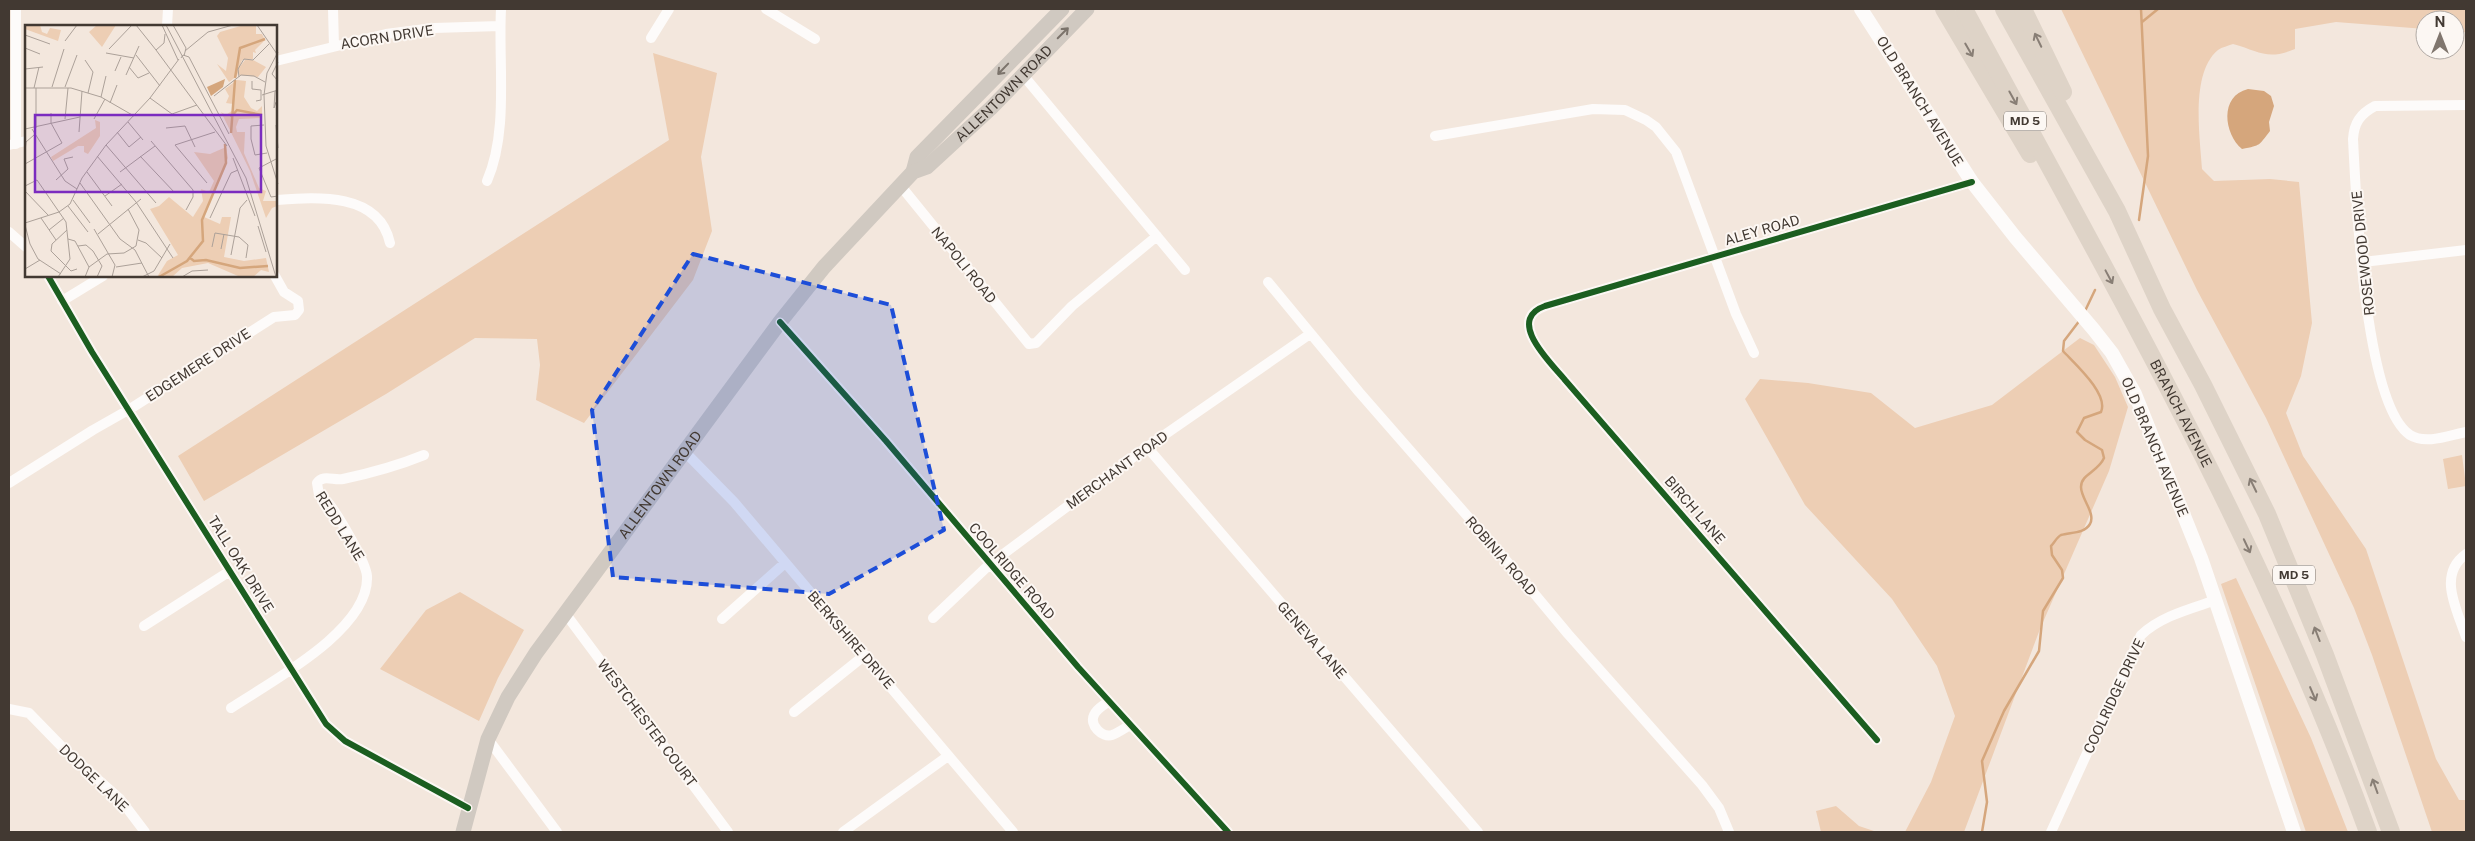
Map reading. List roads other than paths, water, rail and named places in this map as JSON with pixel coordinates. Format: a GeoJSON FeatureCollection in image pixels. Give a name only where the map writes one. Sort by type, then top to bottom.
{"type":"FeatureCollection","features":[{"type":"Feature","properties":{"kind":"highway"},"geometry":{"type":"LineString","coordinates":[[1944,9],[2055,197],[2086,234]]}},
{"type":"Feature","properties":{"kind":"highway","name":"BRANCH AVENUE"},"geometry":{"type":"LineString","coordinates":[[1964,9],[2167,384],[2245,541],[2330,734],[2368,832]]}},
{"type":"Feature","properties":{"kind":"highway","name":"MD 5"},"geometry":{"type":"LineString","coordinates":[[2004,9],[2117,211],[2162,309],[2236,449],[2288,560],[2376,789],[2390,832]]}},
{"type":"Feature","properties":{"kind":"highway"},"geometry":{"type":"LineString","coordinates":[[2023,9],[2115,199],[2117,211]]}},
{"type":"Feature","properties":{"kind":"main road","name":"ALLENTOWN ROAD"},"geometry":{"type":"LineString","coordinates":[[913,172],[917,158],[1062,9]]}},
{"type":"Feature","properties":{"kind":"main road","name":"ALLENTOWN ROAD"},"geometry":{"type":"LineString","coordinates":[[462,832],[488,739],[515,686],[565,613],[780,322],[841,247],[900,185],[913,172],[927,167],[1023,75],[1087,9]]}},
{"type":"Feature","properties":{"kind":"main road","name":"OLD BRANCH AVENUE"},"geometry":{"type":"LineString","coordinates":[[1861,9],[1972,182],[2015,237],[2086,320],[2112,354],[2135,394],[2216,600],[2294,832]]}},
{"type":"Feature","properties":{"kind":"street"},"geometry":{"type":"LineString","coordinates":[[16,9],[17,143]]}},
{"type":"Feature","properties":{"kind":"street"},"geometry":{"type":"LineString","coordinates":[[167,25],[168,9]]}},
{"type":"Feature","properties":{"kind":"street"},"geometry":{"type":"LineString","coordinates":[[333,9],[334,46]]}},
{"type":"Feature","properties":{"kind":"street"},"geometry":{"type":"LineString","coordinates":[[487,182],[493,166],[497,142],[500,96],[501,9]]}},
{"type":"Feature","properties":{"kind":"street"},"geometry":{"type":"LineString","coordinates":[[651,38],[669,9]]}},
{"type":"Feature","properties":{"kind":"street"},"geometry":{"type":"LineString","coordinates":[[766,9],[815,40]]}},
{"type":"Feature","properties":{"kind":"street","name":"ACORN DRIVE"},"geometry":{"type":"LineString","coordinates":[[278,60],[386,34],[434,28],[500,26]]}},
{"type":"Feature","properties":{"kind":"street"},"geometry":{"type":"LineString","coordinates":[[1023,75],[1185,270]]}},
{"type":"Feature","properties":{"kind":"street","name":"ROSEWOOD DRIVE"},"geometry":{"type":"LineString","coordinates":[[2466,105],[2374,106],[2360,116],[2354,130],[2353,139],[2363,262],[2377,366],[2386,396],[2396,418],[2410,434],[2419,438],[2431,439],[2466,432]]}},
{"type":"Feature","properties":{"kind":"street"},"geometry":{"type":"LineString","coordinates":[[1435,136],[1593,109],[1609,108],[1636,113],[1656,128],[1676,152],[1736,314],[1754,353]]}},
{"type":"Feature","properties":{"kind":"street","name":"ALEY ROAD"},"geometry":{"type":"LineString","coordinates":[[1560,302],[1972,182]]}},
{"type":"Feature","properties":{"kind":"street","name":"NAPOLI ROAD"},"geometry":{"type":"LineString","coordinates":[[900,185],[1029,344],[1036,343],[1072,306],[1157,236]]}},
{"type":"Feature","properties":{"kind":"street"},"geometry":{"type":"LineString","coordinates":[[278,200],[326,199],[358,205],[372,212],[382,223],[390,243]]}},
{"type":"Feature","properties":{"kind":"street"},"geometry":{"type":"LineString","coordinates":[[9,232],[25,246]]}},
{"type":"Feature","properties":{"kind":"street"},"geometry":{"type":"LineString","coordinates":[[2363,262],[2466,250]]}},
{"type":"Feature","properties":{"kind":"street","name":"TALL OAK DRIVE"},"geometry":{"type":"LineString","coordinates":[[49,278],[326,724],[337,735],[382,763],[468,808]]}},
{"type":"Feature","properties":{"kind":"street"},"geometry":{"type":"LineString","coordinates":[[62,300],[100,278]]}},
{"type":"Feature","properties":{"kind":"street","name":"EDGEMERE DRIVE"},"geometry":{"type":"LineString","coordinates":[[9,483],[130,409],[274,317],[296,315],[299,310],[298,301],[284,292],[276,278]]}},
{"type":"Feature","properties":{"kind":"street","name":"ROBINIA ROAD"},"geometry":{"type":"LineString","coordinates":[[1268,282],[1310,334],[1568,634],[1702,785],[1719,808],[1729,832]]}},
{"type":"Feature","properties":{"kind":"street","name":"BIRCH LANE"},"geometry":{"type":"LineString","coordinates":[[1560,302],[1538,308],[1530,317],[1530,331],[1540,350],[1877,740]]}},
{"type":"Feature","properties":{"kind":"street","name":"COOLRIDGE ROAD"},"geometry":{"type":"LineString","coordinates":[[780,322],[836,383],[1130,725],[1228,832]]}},
{"type":"Feature","properties":{"kind":"street","name":"MERCHANT ROAD"},"geometry":{"type":"LineString","coordinates":[[933,618],[990,564],[1147,447],[1310,334]]}},
{"type":"Feature","properties":{"kind":"street","name":"GENEVA LANE"},"geometry":{"type":"LineString","coordinates":[[1147,447],[1478,832]]}},
{"type":"Feature","properties":{"kind":"street","name":"BERKSHIRE DRIVE"},"geometry":{"type":"LineString","coordinates":[[685,452],[723,490],[865,655],[1013,832]]}},
{"type":"Feature","properties":{"kind":"street","name":"REDD LANE"},"geometry":{"type":"LineString","coordinates":[[231,708],[314,654],[343,628],[362,597],[367,580],[366,568],[330,505],[319,495],[317,483],[324,478],[341,479],[384,470],[424,455]]}},
{"type":"Feature","properties":{"kind":"street"},"geometry":{"type":"LineString","coordinates":[[2466,554],[2456,561],[2450,580],[2466,637]]}},
{"type":"Feature","properties":{"kind":"street"},"geometry":{"type":"LineString","coordinates":[[722,619],[785,563]]}},
{"type":"Feature","properties":{"kind":"street"},"geometry":{"type":"LineString","coordinates":[[144,626],[230,571]]}},
{"type":"Feature","properties":{"kind":"street","name":"COOLRIDGE DRIVE"},"geometry":{"type":"LineString","coordinates":[[2051,832],[2141,635],[2150,626],[2166,618],[2216,600]]}},
{"type":"Feature","properties":{"kind":"street","name":"WESTCHESTER COURT"},"geometry":{"type":"LineString","coordinates":[[565,613],[728,832]]}},
{"type":"Feature","properties":{"kind":"street"},"geometry":{"type":"LineString","coordinates":[[794,712],[865,655]]}},
{"type":"Feature","properties":{"kind":"street"},"geometry":{"type":"LineString","coordinates":[[1109,701],[1095,712],[1092,718],[1097,728],[1106,736],[1113,735],[1130,725]]}},
{"type":"Feature","properties":{"kind":"street","name":"DODGE LANE"},"geometry":{"type":"LineString","coordinates":[[9,710],[30,712],[67,752],[120,799],[145,832]]}},
{"type":"Feature","properties":{"kind":"street"},"geometry":{"type":"LineString","coordinates":[[488,739],[557,832]]}},
{"type":"Feature","properties":{"kind":"street"},"geometry":{"type":"LineString","coordinates":[[843,832],[948,756]]}},
{"type":"Feature","properties":{"kind":"waterway"},"geometry":{"type":"LineString","coordinates":[[2139,220],[2148,156],[2141,9]]}},
{"type":"Feature","properties":{"kind":"waterway"},"geometry":{"type":"LineString","coordinates":[[2142,22],[2158,9]]}},
{"type":"Feature","properties":{"kind":"waterway"},"geometry":{"type":"LineString","coordinates":[[2085,311],[2095,290]]}},
{"type":"Feature","properties":{"kind":"waterway"},"geometry":{"type":"LineString","coordinates":[[1982,832],[1987,802],[1982,761],[2004,711],[2039,651],[2043,611],[2063,578],[2062,570],[2052,555],[2051,546],[2061,535],[2084,530],[2090,524],[2091,515],[2081,487],[2084,479],[2098,467],[2104,458],[2102,450],[2085,440],[2077,432],[2084,418],[2101,412],[2102,405],[2096,388],[2063,351],[2064,341],[2080,320]]}}]}
